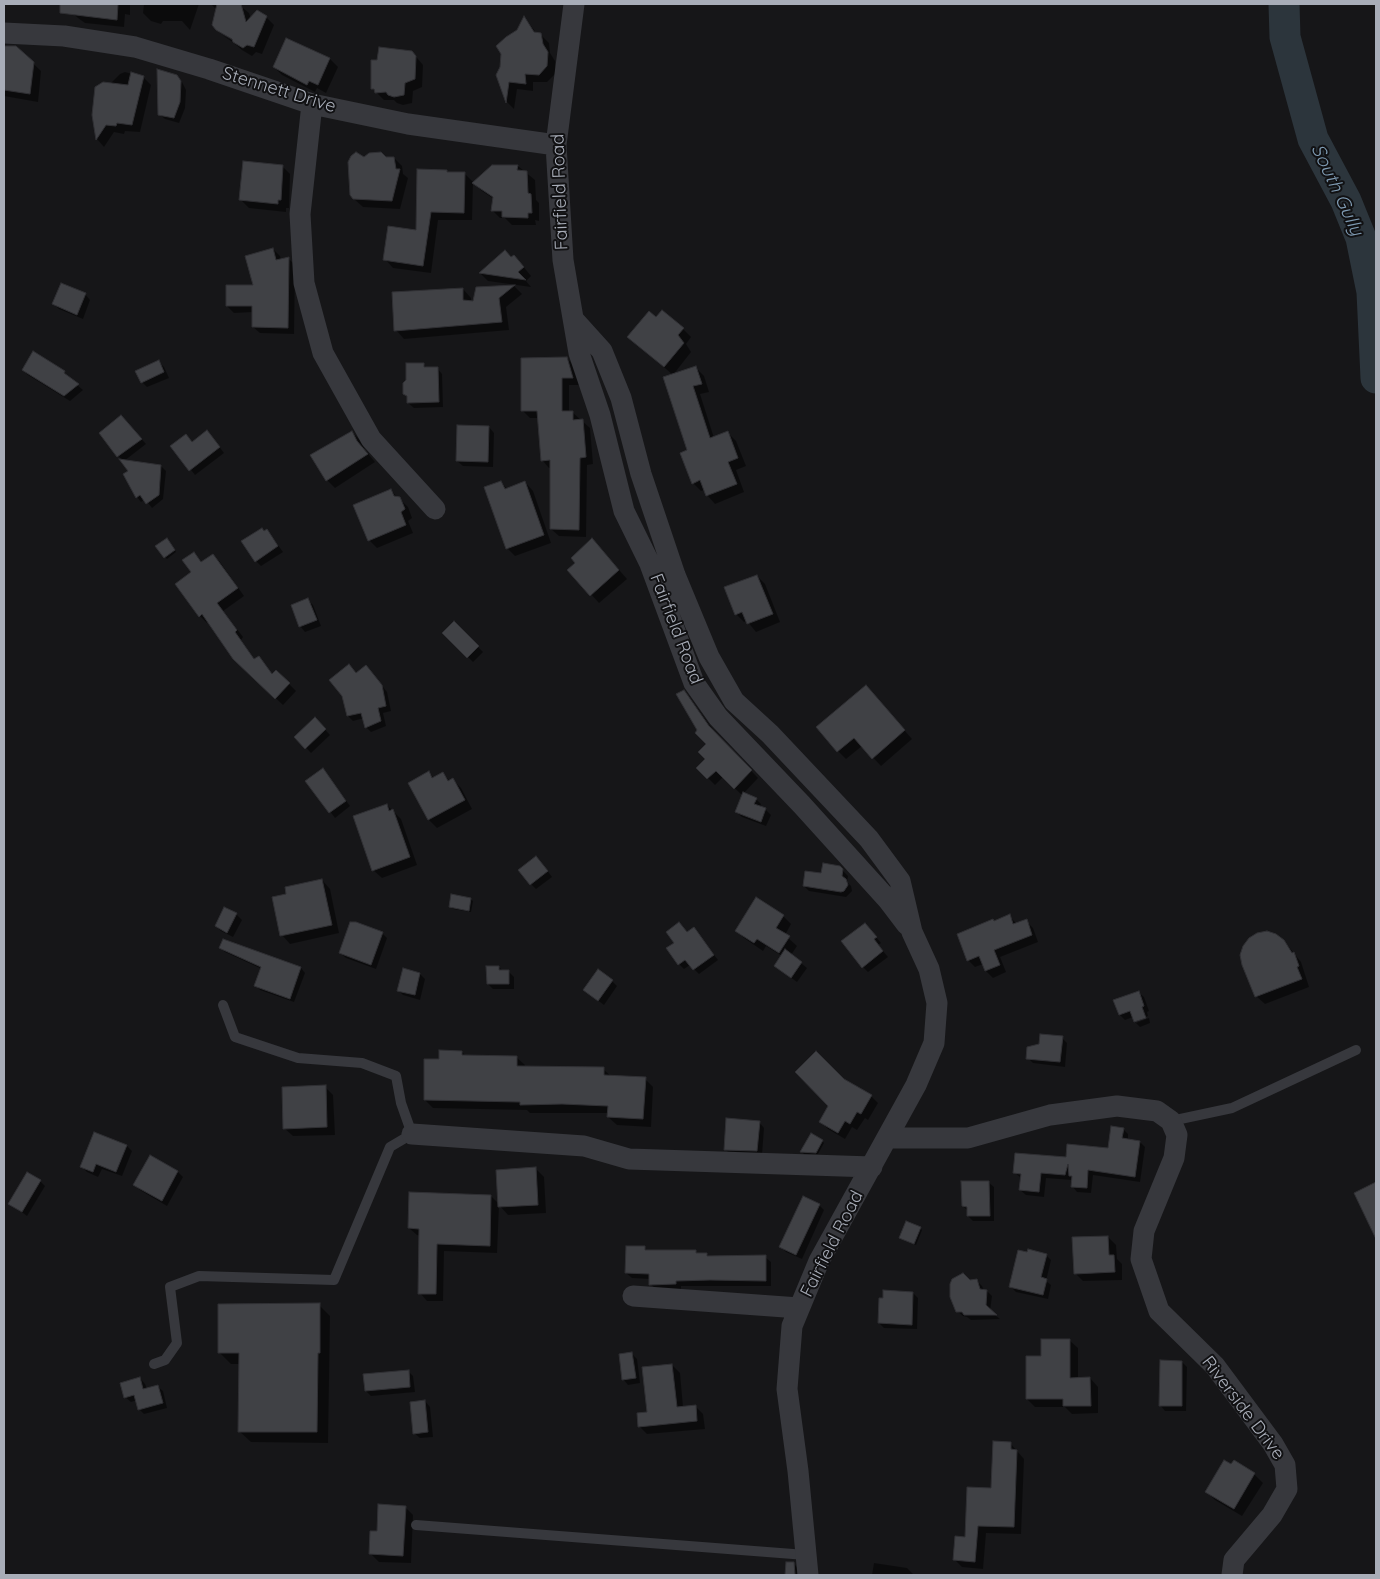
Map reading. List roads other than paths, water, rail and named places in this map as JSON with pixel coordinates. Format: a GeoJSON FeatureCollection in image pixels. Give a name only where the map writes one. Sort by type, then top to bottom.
{"type":"FeatureCollection","features":[{"type":"Feature","properties":{"kind":"street","name":"Fairfield Road"},"geometry":{"type":"LineString","coordinates":[[574,4],[556,145],[563,260],[574,320],[602,351],[621,398],[641,474],[669,556],[709,657],[734,701],[770,734],[863,832],[900,881],[912,932],[928,969],[937,1003],[934,1043],[916,1085],[819,1261],[792,1326],[787,1389],[798,1471],[807,1565]]}},
{"type":"Feature","properties":{"kind":"street","name":"Stennett Drive"},"geometry":{"type":"LineString","coordinates":[[4,33],[64,36],[135,47],[210,69],[312,104],[408,124],[556,145]]}},
{"type":"Feature","properties":{"kind":"street"},"geometry":{"type":"LineString","coordinates":[[312,104],[300,214],[304,283],[323,353],[371,439],[435,509]]}},
{"type":"Feature","properties":{"kind":"street"},"geometry":{"type":"LineString","coordinates":[[887,1138],[968,1138],[1050,1115],[1117,1106],[1157,1111],[1171,1121]]}},
{"type":"Feature","properties":{"kind":"street","name":"Riverside Drive"},"geometry":{"type":"LineString","coordinates":[[1171,1121],[1177,1136],[1174,1158],[1144,1231],[1141,1259],[1159,1311],[1215,1366],[1273,1444],[1285,1465],[1287,1489],[1272,1515],[1234,1560],[1232,1575]]}},
{"type":"Feature","properties":{"kind":"street"},"geometry":{"type":"LineString","coordinates":[[412,1134],[584,1146],[629,1159],[872,1167]]}},
{"type":"Feature","properties":{"kind":"street"},"geometry":{"type":"LineString","coordinates":[[633,1296],[800,1308]]}},
{"type":"Feature","properties":{"kind":"lane"},"geometry":{"type":"LineString","coordinates":[[154,1364],[165,1360],[177,1344],[170,1287],[199,1276],[334,1280],[390,1147],[412,1134],[401,1103],[396,1076],[362,1063],[298,1058],[235,1037],[223,1005]]}},
{"type":"Feature","properties":{"kind":"lane"},"geometry":{"type":"LineString","coordinates":[[1171,1121],[1232,1108],[1356,1050]]}},
{"type":"Feature","properties":{"kind":"lane"},"geometry":{"type":"LineString","coordinates":[[416,1525],[807,1565]]}},
{"type":"Feature","properties":{"kind":"waterway","name":"South Gully"},"geometry":{"type":"LineString","coordinates":[[1284,4],[1285,37],[1313,139],[1346,201],[1361,238],[1372,292],[1376,378]]}}]}
